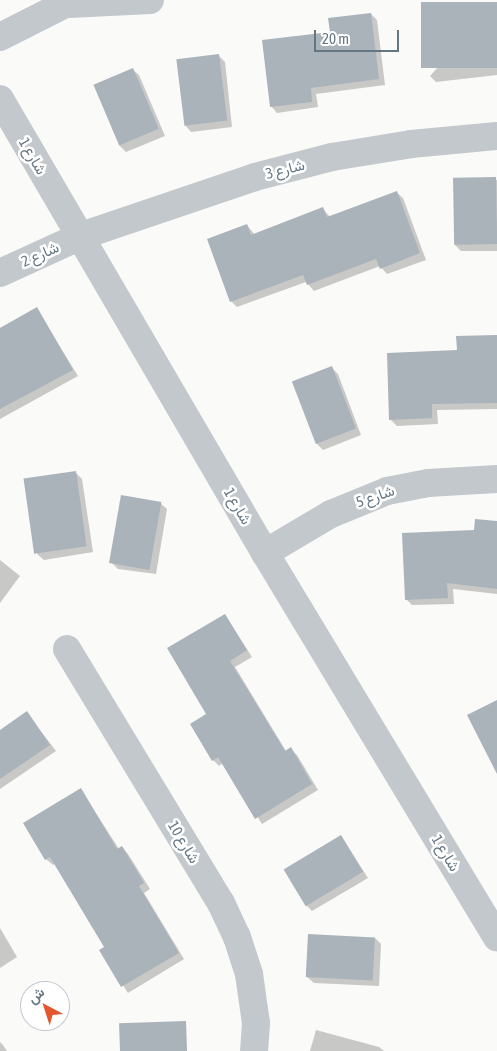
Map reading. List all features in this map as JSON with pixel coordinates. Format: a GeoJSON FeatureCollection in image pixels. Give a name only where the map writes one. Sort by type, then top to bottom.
{"type":"FeatureCollection","features":[{"type":"Feature","properties":{"kind":"street"},"geometry":{"type":"LineString","coordinates":[[0,37],[71,2],[150,0]]}},
{"type":"Feature","properties":{"kind":"street","name":"شارع 1"},"geometry":{"type":"LineString","coordinates":[[0,99],[265,553],[488,904],[497,938]]}},
{"type":"Feature","properties":{"kind":"street","name":"شارع 3"},"geometry":{"type":"LineString","coordinates":[[81,236],[255,177],[332,157],[411,144],[497,136]]}},
{"type":"Feature","properties":{"kind":"street","name":"شارع 2"},"geometry":{"type":"LineString","coordinates":[[0,273],[81,236]]}},
{"type":"Feature","properties":{"kind":"street","name":"شارع 5"},"geometry":{"type":"LineString","coordinates":[[265,553],[330,514],[387,491],[428,483],[497,479]]}},
{"type":"Feature","properties":{"kind":"street","name":"شارع 10"},"geometry":{"type":"LineString","coordinates":[[67,649],[221,903],[237,937],[249,974],[256,1023],[254,1051]]}},
{"type":"Feature","properties":{"kind":"building"},"geometry":{"type":"Polygon","coordinates":[[[421,2],[497,2],[497,68],[421,68],[421,2]]]}},
{"type":"Feature","properties":{"kind":"building"},"geometry":{"type":"Polygon","coordinates":[[[371,13],[379,79],[311,88],[312,102],[270,107],[262,40],[330,32],[328,18],[371,13]]]}},
{"type":"Feature","properties":{"kind":"building"},"geometry":{"type":"Polygon","coordinates":[[[219,54],[227,121],[184,126],[176,59],[219,54]]]}},
{"type":"Feature","properties":{"kind":"building"},"geometry":{"type":"Polygon","coordinates":[[[133,68],[159,129],[119,146],[93,85],[133,68]]]}},
{"type":"Feature","properties":{"kind":"building"},"geometry":{"type":"Polygon","coordinates":[[[496,177],[497,244],[454,245],[453,178],[496,177]]]}},
{"type":"Feature","properties":{"kind":"building"},"geometry":{"type":"Polygon","coordinates":[[[397,191],[420,253],[380,269],[376,259],[307,285],[303,275],[230,302],[207,239],[247,224],[251,235],[323,207],[327,217],[397,191]]]}},
{"type":"Feature","properties":{"kind":"building"},"geometry":{"type":"Polygon","coordinates":[[[37,307],[73,370],[0,409],[0,328],[37,307]]]}},
{"type":"Feature","properties":{"kind":"building"},"geometry":{"type":"Polygon","coordinates":[[[497,335],[497,403],[432,404],[432,418],[389,420],[387,353],[457,350],[456,336],[497,335]]]}},
{"type":"Feature","properties":{"kind":"building"},"geometry":{"type":"Polygon","coordinates":[[[332,366],[356,429],[316,444],[292,381],[332,366]]]}},
{"type":"Feature","properties":{"kind":"building"},"geometry":{"type":"Polygon","coordinates":[[[76,471],[87,546],[34,554],[24,478],[76,471]]]}},
{"type":"Feature","properties":{"kind":"building"},"geometry":{"type":"Polygon","coordinates":[[[121,495],[161,502],[149,570],[109,563],[121,495]]]}},
{"type":"Feature","properties":{"kind":"building"},"geometry":{"type":"Polygon","coordinates":[[[475,519],[497,521],[497,589],[447,583],[448,598],[405,600],[402,533],[474,530],[475,519]]]}},
{"type":"Feature","properties":{"kind":"building"},"geometry":{"type":"Polygon","coordinates":[[[225,614],[247,650],[230,661],[285,751],[291,747],[312,784],[255,819],[218,757],[212,761],[190,724],[206,714],[167,648],[225,614]]]}},
{"type":"Feature","properties":{"kind":"building"},"geometry":{"type":"Polygon","coordinates":[[[497,700],[497,774],[467,715],[497,700]]]}},
{"type":"Feature","properties":{"kind":"building"},"geometry":{"type":"Polygon","coordinates":[[[27,711],[50,745],[0,779],[0,730],[27,711]]]}},
{"type":"Feature","properties":{"kind":"building"},"geometry":{"type":"Polygon","coordinates":[[[81,788],[117,849],[122,846],[144,883],[139,886],[179,953],[121,987],[99,950],[104,947],[50,857],[45,860],[23,823],[81,788]]]}},
{"type":"Feature","properties":{"kind":"building"},"geometry":{"type":"Polygon","coordinates":[[[341,835],[363,872],[306,906],[284,870],[341,835]]]}},
{"type":"Feature","properties":{"kind":"building"},"geometry":{"type":"Polygon","coordinates":[[[308,934],[375,938],[373,980],[306,977],[308,934]]]}},
{"type":"Feature","properties":{"kind":"building"},"geometry":{"type":"Polygon","coordinates":[[[186,1021],[187,1051],[120,1051],[119,1023],[186,1021]]]}}]}
